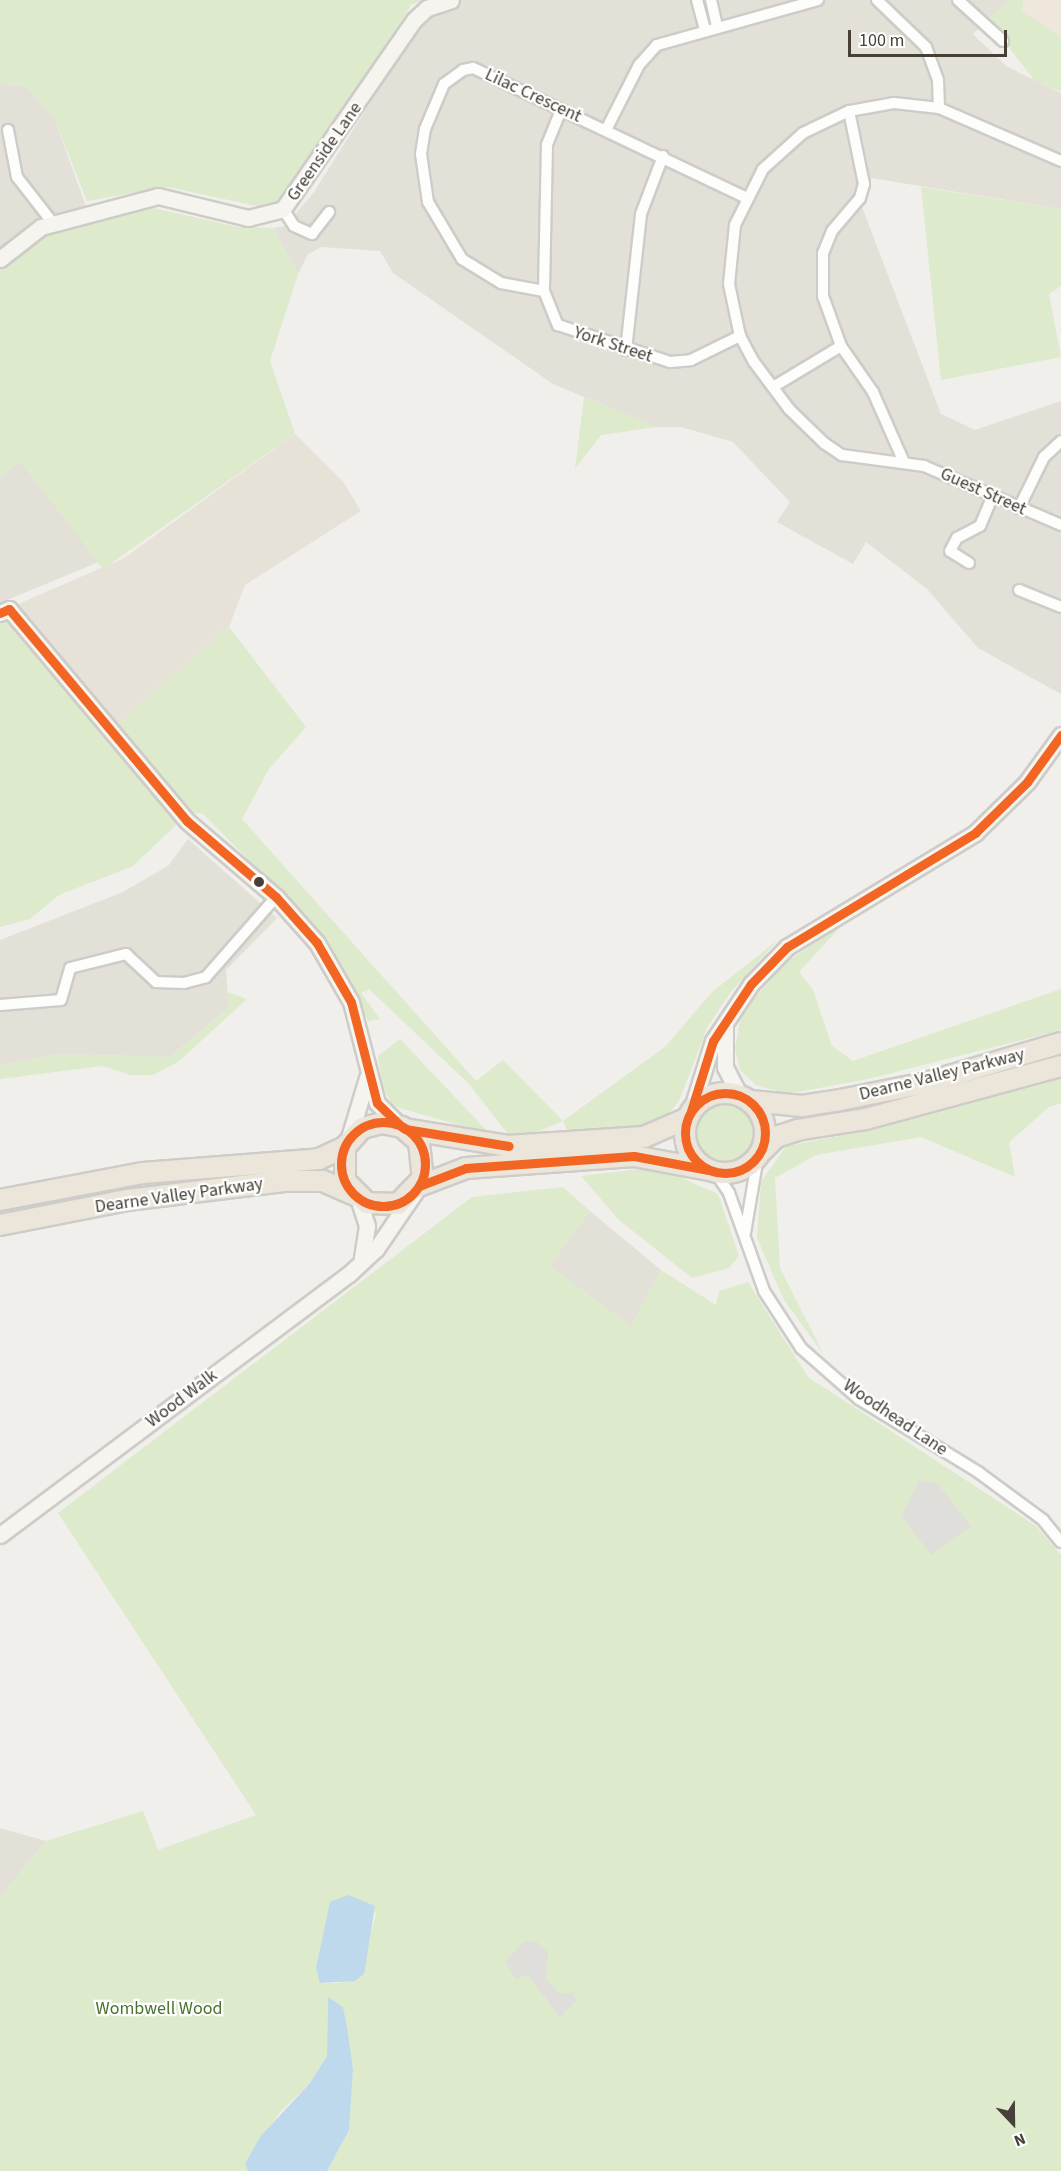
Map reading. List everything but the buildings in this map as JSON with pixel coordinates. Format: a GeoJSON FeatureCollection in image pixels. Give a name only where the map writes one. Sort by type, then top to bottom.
{"type":"FeatureCollection","features":[{"type":"Feature","properties":{"kind":"highway","name":"Dearne Valley Parkway"},"geometry":{"type":"LineString","coordinates":[[745,1098],[802,1106],[840,1100],[925,1083],[1061,1043]]}},
{"type":"Feature","properties":{"kind":"highway","name":"Dearne Valley Parkway"},"geometry":{"type":"LineString","coordinates":[[760,1154],[776,1137],[797,1130],[912,1108],[1061,1066]]}},
{"type":"Feature","properties":{"kind":"highway"},"geometry":{"type":"LineString","coordinates":[[707,1096],[745,1098],[765,1124],[760,1154],[743,1169],[712,1171],[634,1156],[466,1168],[417,1189],[388,1206],[357,1197],[342,1173],[346,1144],[372,1124],[508,1146],[644,1137],[690,1114],[707,1096]]}},
{"type":"Feature","properties":{"kind":"highway"},"geometry":{"type":"LineString","coordinates":[[690,1114],[688,1148],[712,1171]]}},
{"type":"Feature","properties":{"kind":"highway"},"geometry":{"type":"LineString","coordinates":[[404,1128],[423,1150],[417,1189]]}},
{"type":"Feature","properties":{"kind":"highway","name":"Dearne Valley Parkway"},"geometry":{"type":"LineString","coordinates":[[0,1200],[143,1173],[310,1160],[346,1144]]}},
{"type":"Feature","properties":{"kind":"highway","name":"Dearne Valley Parkway"},"geometry":{"type":"LineString","coordinates":[[0,1225],[127,1200],[284,1181],[323,1181],[357,1197]]}},
{"type":"Feature","properties":{"kind":"street","name":"Greenside Lane"},"geometry":{"type":"LineString","coordinates":[[0,259],[53,223],[158,196],[248,218],[284,209],[414,20],[427,8],[451,0]]}},
{"type":"Feature","properties":{"kind":"street"},"geometry":{"type":"LineString","coordinates":[[697,0],[705,29]]}},
{"type":"Feature","properties":{"kind":"street"},"geometry":{"type":"LineString","coordinates":[[711,0],[717,25]]}},
{"type":"Feature","properties":{"kind":"street"},"geometry":{"type":"LineString","coordinates":[[606,130],[647,54],[717,25],[818,0]]}},
{"type":"Feature","properties":{"kind":"street"},"geometry":{"type":"LineString","coordinates":[[877,0],[926,46],[938,80],[939,108]]}},
{"type":"Feature","properties":{"kind":"street"},"geometry":{"type":"LineString","coordinates":[[957,0],[1003,41]]}},
{"type":"Feature","properties":{"kind":"street","name":"Lilac Crescent"},"geometry":{"type":"LineString","coordinates":[[544,291],[501,283],[462,259],[428,202],[421,154],[444,84],[462,70],[472,68],[663,156],[747,198]]}},
{"type":"Feature","properties":{"kind":"street"},"geometry":{"type":"LineString","coordinates":[[740,336],[729,255],[747,198],[780,149],[849,111],[894,103],[939,108],[1061,161]]}},
{"type":"Feature","properties":{"kind":"street","name":"York Street"},"geometry":{"type":"LineString","coordinates":[[561,110],[547,145],[544,291],[558,325],[626,350],[670,362],[691,360],[740,336]]}},
{"type":"Feature","properties":{"kind":"street"},"geometry":{"type":"LineString","coordinates":[[849,111],[864,184],[860,198],[832,231],[821,275],[823,296],[841,346],[873,392],[903,460]]}},
{"type":"Feature","properties":{"kind":"street"},"geometry":{"type":"LineString","coordinates":[[8,130],[17,177],[53,223]]}},
{"type":"Feature","properties":{"kind":"street"},"geometry":{"type":"LineString","coordinates":[[626,350],[640,214],[663,156]]}},
{"type":"Feature","properties":{"kind":"street"},"geometry":{"type":"LineString","coordinates":[[284,209],[294,226],[312,234],[329,212]]}},
{"type":"Feature","properties":{"kind":"street","name":"Guest Street"},"geometry":{"type":"LineString","coordinates":[[740,336],[773,387],[805,427],[842,454],[903,460],[1061,525]]}},
{"type":"Feature","properties":{"kind":"street"},"geometry":{"type":"LineString","coordinates":[[773,387],[841,346]]}},
{"type":"Feature","properties":{"kind":"street"},"geometry":{"type":"LineString","coordinates":[[1019,508],[1044,457],[1061,441]]}},
{"type":"Feature","properties":{"kind":"street"},"geometry":{"type":"LineString","coordinates":[[969,562],[950,551],[957,538],[980,526],[993,496]]}},
{"type":"Feature","properties":{"kind":"street"},"geometry":{"type":"LineString","coordinates":[[1019,590],[1061,607]]}},
{"type":"Feature","properties":{"kind":"street"},"geometry":{"type":"LineString","coordinates":[[4,611],[187,821],[276,897],[316,943],[351,1002],[368,1072],[380,1109],[404,1128]]}},
{"type":"Feature","properties":{"kind":"street"},"geometry":{"type":"LineString","coordinates":[[690,1114],[713,1041],[728,1014],[787,947],[975,833],[1027,782],[1061,735]]}},
{"type":"Feature","properties":{"kind":"street"},"geometry":{"type":"LineString","coordinates":[[0,1005],[61,1000],[70,968],[126,954],[156,982],[184,983],[206,977],[276,897]]}},
{"type":"Feature","properties":{"kind":"street"},"geometry":{"type":"LineString","coordinates":[[728,1014],[722,1050],[745,1098]]}},
{"type":"Feature","properties":{"kind":"street"},"geometry":{"type":"LineString","coordinates":[[346,1144],[368,1072]]}},
{"type":"Feature","properties":{"kind":"street","name":"Woodhead Lane"},"geometry":{"type":"LineString","coordinates":[[745,1235],[760,1154]]}},
{"type":"Feature","properties":{"kind":"street","name":"Woodhead Lane"},"geometry":{"type":"LineString","coordinates":[[712,1171],[745,1235],[764,1291],[801,1348],[859,1399],[997,1486],[1043,1520],[1061,1542]]}},
{"type":"Feature","properties":{"kind":"street","name":"Wood Walk"},"geometry":{"type":"LineString","coordinates":[[0,1535],[376,1249],[417,1189]]}},
{"type":"Feature","properties":{"kind":"street"},"geometry":{"type":"LineString","coordinates":[[357,1197],[367,1226],[362,1259]]}},
{"type":"Feature","properties":{"kind":"shaded area"},"geometry":{"type":"Polygon","coordinates":[[[428,0],[1009,0],[973,34],[1006,66],[1061,93],[1061,209],[871,178],[862,207],[941,414],[975,430],[1061,401],[1061,694],[978,648],[927,589],[866,542],[853,564],[777,522],[790,502],[733,442],[681,427],[657,427],[553,384],[393,273],[380,251],[321,247],[308,254],[298,274],[273,228],[285,226],[314,192],[414,32],[428,0]]]}},
{"type":"Feature","properties":{"kind":"shaded area"},"geometry":{"type":"Polygon","coordinates":[[[1023,0],[1061,0],[1061,37],[1021,11],[1023,0]]]}},
{"type":"Feature","properties":{"kind":"shaded area"},"geometry":{"type":"Polygon","coordinates":[[[0,84],[25,85],[54,118],[92,223],[44,235],[0,269],[0,84]]]}},
{"type":"Feature","properties":{"kind":"shaded area"},"geometry":{"type":"Polygon","coordinates":[[[295,434],[344,483],[361,511],[245,585],[229,627],[118,724],[16,605],[124,558],[295,434]]]}},
{"type":"Feature","properties":{"kind":"shaded area"},"geometry":{"type":"Polygon","coordinates":[[[20,461],[99,562],[0,603],[0,477],[20,461]]]}},
{"type":"Feature","properties":{"kind":"shaded area"},"geometry":{"type":"Polygon","coordinates":[[[188,839],[277,918],[226,970],[229,1007],[170,1057],[56,1054],[0,1066],[0,940],[123,892],[168,866],[188,839]]]}},
{"type":"Feature","properties":{"kind":"shaded area"},"geometry":{"type":"Polygon","coordinates":[[[590,1211],[661,1270],[631,1326],[549,1266],[590,1211]]]}},
{"type":"Feature","properties":{"kind":"shaded area"},"geometry":{"type":"Polygon","coordinates":[[[919,1480],[937,1483],[971,1526],[931,1555],[902,1516],[919,1480]]]}},
{"type":"Feature","properties":{"kind":"shaded area"},"geometry":{"type":"Polygon","coordinates":[[[0,1828],[46,1841],[0,1897],[0,1828]]]}},
{"type":"Feature","properties":{"kind":"shaded area"},"geometry":{"type":"Polygon","coordinates":[[[524,1941],[537,1942],[548,1952],[545,1978],[560,1994],[572,1993],[577,2000],[560,2017],[528,1975],[516,1979],[505,1962],[524,1941]]]}},
{"type":"Feature","properties":{"kind":"green space"},"geometry":{"type":"Polygon","coordinates":[[[0,0],[423,0],[411,5],[295,190],[270,209],[168,187],[87,201],[54,118],[25,85],[0,84],[0,0]]]}},
{"type":"Feature","properties":{"kind":"green space"},"geometry":{"type":"Polygon","coordinates":[[[1009,0],[1023,0],[1022,11],[1061,37],[1061,92],[1034,80],[988,20],[1009,0]]]}},
{"type":"Feature","properties":{"kind":"green space"},"geometry":{"type":"Polygon","coordinates":[[[921,187],[1061,209],[1061,286],[1049,294],[1061,357],[941,380],[921,187]]]}},
{"type":"Feature","properties":{"kind":"green space"},"geometry":{"type":"Polygon","coordinates":[[[153,208],[238,227],[273,228],[298,274],[270,361],[295,434],[103,569],[20,461],[0,477],[0,269],[44,235],[153,208]]]}},
{"type":"Feature","properties":{"kind":"green space"},"geometry":{"type":"Polygon","coordinates":[[[584,397],[657,427],[601,435],[575,469],[584,397]]]}},
{"type":"Feature","properties":{"kind":"green space"},"geometry":{"type":"Polygon","coordinates":[[[6,621],[179,822],[133,866],[59,895],[30,919],[0,927],[0,623],[6,621]]]}},
{"type":"Feature","properties":{"kind":"green space"},"geometry":{"type":"Polygon","coordinates":[[[229,627],[306,727],[269,769],[242,819],[476,1081],[503,1060],[563,1121],[534,1133],[508,1134],[469,1084],[369,989],[361,993],[380,1019],[368,1021],[324,936],[203,814],[188,812],[118,724],[229,627]]]}},
{"type":"Feature","properties":{"kind":"green space"},"geometry":{"type":"Polygon","coordinates":[[[842,925],[799,972],[813,990],[832,1046],[853,1061],[1061,989],[1061,1030],[868,1079],[787,1094],[756,1085],[740,1070],[735,1048],[741,1014],[785,963],[842,925]]]}},
{"type":"Feature","properties":{"kind":"green space"},"geometry":{"type":"Polygon","coordinates":[[[778,940],[730,993],[708,1026],[679,1101],[665,1118],[647,1127],[568,1133],[563,1121],[666,1046],[712,992],[778,940]]]}},
{"type":"Feature","properties":{"kind":"green space"},"geometry":{"type":"Polygon","coordinates":[[[228,992],[247,999],[178,1062],[153,1075],[130,1075],[103,1066],[0,1079],[0,1066],[56,1054],[170,1057],[229,1007],[228,992]]]}},
{"type":"Feature","properties":{"kind":"green space"},"geometry":{"type":"Polygon","coordinates":[[[400,1039],[490,1134],[393,1106],[382,1086],[378,1056],[400,1039]]]}},
{"type":"Feature","properties":{"kind":"green space"},"geometry":{"type":"Polygon","coordinates":[[[1061,1079],[1061,1103],[1049,1107],[1009,1142],[1015,1177],[921,1137],[816,1155],[775,1178],[780,1268],[824,1355],[784,1300],[757,1238],[761,1182],[786,1146],[881,1128],[1061,1079]]]}},
{"type":"Feature","properties":{"kind":"green space"},"geometry":{"type":"Polygon","coordinates":[[[720,1104],[732,1104],[743,1109],[751,1117],[756,1134],[754,1146],[743,1159],[732,1164],[720,1164],[709,1159],[701,1151],[696,1140],[696,1128],[701,1117],[709,1109],[720,1104]]]}},
{"type":"Feature","properties":{"kind":"green space"},"geometry":{"type":"Polygon","coordinates":[[[657,1167],[718,1194],[739,1256],[729,1268],[692,1278],[619,1220],[581,1176],[657,1167]]]}},
{"type":"Feature","properties":{"kind":"green space","name":"Wombwell Wood"},"geometry":{"type":"Polygon","coordinates":[[[563,1187],[590,1211],[550,1266],[631,1326],[661,1270],[716,1305],[719,1291],[748,1282],[808,1377],[1036,1526],[1061,1555],[1061,2171],[327,2171],[349,2130],[353,2070],[343,2008],[328,1997],[327,2056],[310,2083],[280,2112],[245,2164],[248,2171],[0,2171],[0,1897],[46,1841],[143,1811],[158,1850],[256,1815],[58,1513],[472,1197],[563,1187]],[[330,1902],[320,1983],[340,1983],[364,1959],[376,1913],[330,1902]]]}},
{"type":"Feature","properties":{"kind":"water"},"geometry":{"type":"Polygon","coordinates":[[[348,1895],[375,1906],[364,1974],[355,1981],[320,1983],[316,1968],[330,1902],[348,1895]]]}},
{"type":"Feature","properties":{"kind":"water"},"geometry":{"type":"Polygon","coordinates":[[[328,1997],[343,2007],[348,2033],[353,2070],[349,2130],[327,2171],[248,2171],[245,2164],[260,2137],[310,2083],[327,2056],[328,1997]]]}},
{"type":"Feature","properties":{"kind":"transit line"},"geometry":{"type":"LineString","coordinates":[[0,613],[9,609],[187,821],[276,897],[317,943],[351,1002],[377,1103],[402,1127]]}},
{"type":"Feature","properties":{"kind":"transit line"},"geometry":{"type":"LineString","coordinates":[[691,1111],[713,1041],[751,984],[787,947],[975,833],[1027,782],[1061,735]]}},
{"type":"Feature","properties":{"kind":"transit line"},"geometry":{"type":"LineString","coordinates":[[725,1093],[740,1096],[753,1105],[762,1118],[765,1133],[762,1148],[753,1161],[740,1170],[725,1173],[710,1170],[697,1161],[688,1148],[685,1133],[688,1118],[697,1105],[710,1096],[725,1093]]}},
{"type":"Feature","properties":{"kind":"transit line"},"geometry":{"type":"LineString","coordinates":[[383,1122],[399,1125],[418,1141],[425,1164],[422,1180],[406,1199],[383,1206],[367,1203],[348,1187],[341,1164],[344,1148],[360,1129],[383,1122]]}},
{"type":"Feature","properties":{"kind":"transit line"},"geometry":{"type":"LineString","coordinates":[[405,1129],[509,1146]]}},
{"type":"Feature","properties":{"kind":"transit line"},"geometry":{"type":"LineString","coordinates":[[419,1186],[466,1168],[634,1156],[709,1170]]}}]}
